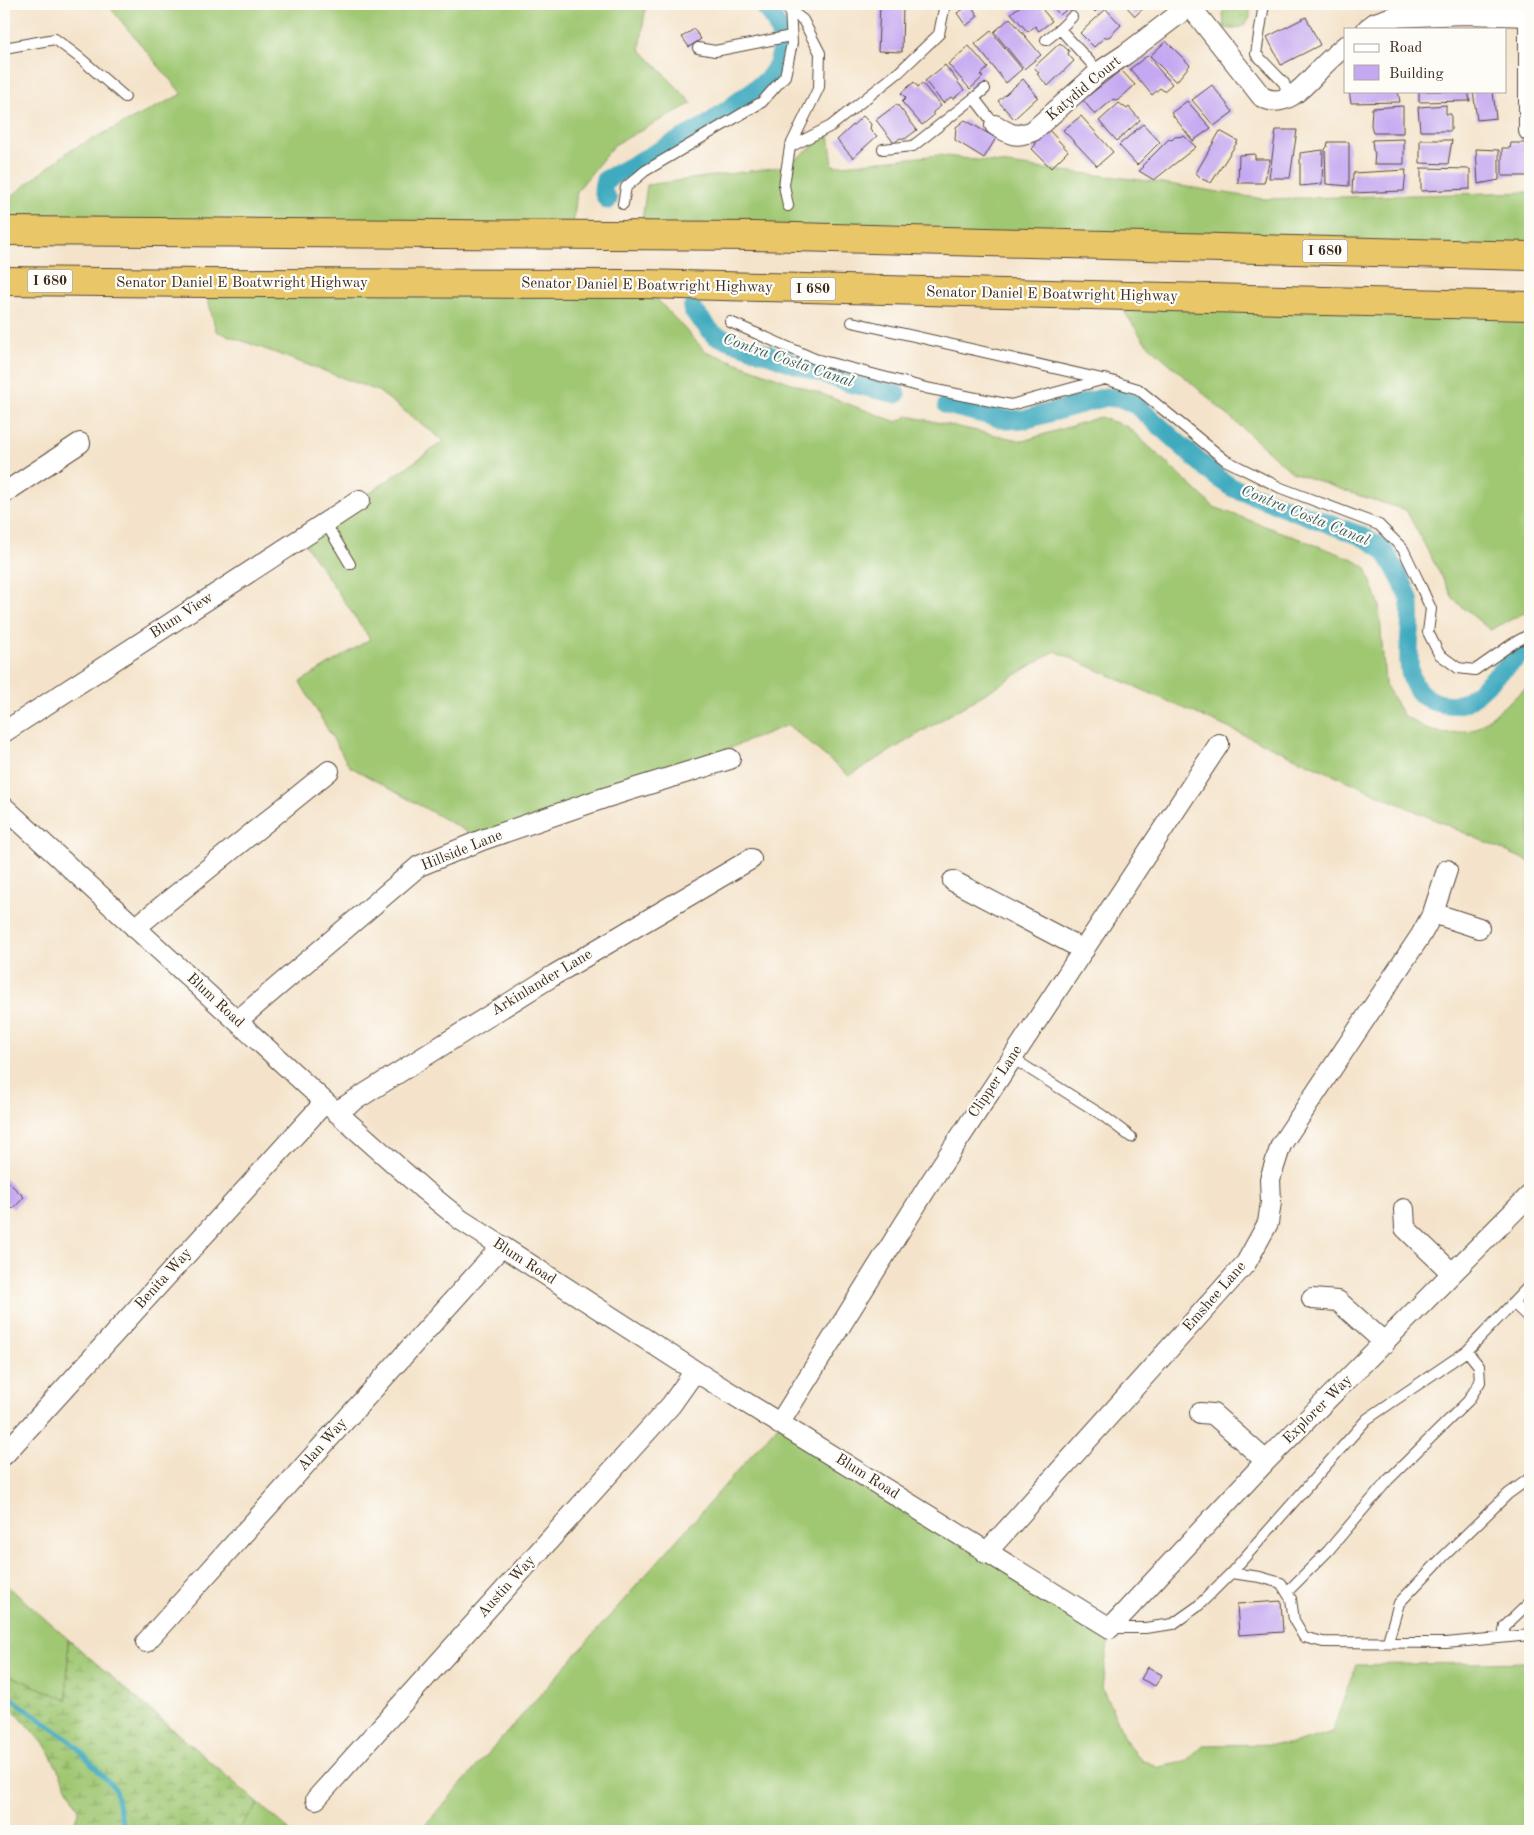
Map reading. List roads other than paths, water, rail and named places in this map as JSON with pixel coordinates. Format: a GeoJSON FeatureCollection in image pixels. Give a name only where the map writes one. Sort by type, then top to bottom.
{"type":"FeatureCollection","features":[{"type":"Feature","properties":{"kind":"highway","name":"I 680"},"geometry":{"type":"LineString","coordinates":[[4,230],[753,236],[1530,256]]}},
{"type":"Feature","properties":{"kind":"highway","name":"Senator Daniel E Boatwright Highway"},"geometry":{"type":"LineString","coordinates":[[4,281],[642,284],[1530,306]]}},
{"type":"Feature","properties":{"kind":"street"},"geometry":{"type":"LineString","coordinates":[[1190,4],[1262,97],[1269,100],[1280,101],[1299,92],[1344,47]]}},
{"type":"Feature","properties":{"kind":"street","name":"Katydid Court"},"geometry":{"type":"LineString","coordinates":[[996,124],[1010,135],[1021,136],[1033,132],[1099,72],[1126,54],[1190,4]]}},
{"type":"Feature","properties":{"kind":"street"},"geometry":{"type":"LineString","coordinates":[[1368,28],[1375,23],[1393,17],[1465,9],[1530,16],[1529,131]]}},
{"type":"Feature","properties":{"kind":"street"},"geometry":{"type":"LineString","coordinates":[[4,493],[80,443]]}},
{"type":"Feature","properties":{"kind":"street","name":"Blum View"},"geometry":{"type":"LineString","coordinates":[[4,732],[360,500]]}},
{"type":"Feature","properties":{"kind":"street","name":"Clipper Lane"},"geometry":{"type":"LineString","coordinates":[[780,1424],[928,1186],[1219,744]]}},
{"type":"Feature","properties":{"kind":"street","name":"Hillside Lane"},"geometry":{"type":"LineString","coordinates":[[237,1021],[419,866],[482,840],[604,798],[730,759]]}},
{"type":"Feature","properties":{"kind":"street"},"geometry":{"type":"LineString","coordinates":[[135,928],[329,771]]}},
{"type":"Feature","properties":{"kind":"street","name":"Blum Road"},"geometry":{"type":"LineString","coordinates":[[4,807],[330,1107],[460,1220],[695,1371],[986,1553],[1110,1628]]}},
{"type":"Feature","properties":{"kind":"street","name":"Arkinlander Lane"},"geometry":{"type":"LineString","coordinates":[[330,1107],[751,859]]}},
{"type":"Feature","properties":{"kind":"street","name":"Emshee Lane"},"geometry":{"type":"LineString","coordinates":[[986,1553],[1246,1263],[1268,1223],[1271,1202],[1270,1179],[1281,1145],[1421,935],[1433,913],[1447,870]]}},
{"type":"Feature","properties":{"kind":"street"},"geometry":{"type":"LineString","coordinates":[[953,881],[1084,950]]}},
{"type":"Feature","properties":{"kind":"street"},"geometry":{"type":"LineString","coordinates":[[1433,913],[1479,928]]}},
{"type":"Feature","properties":{"kind":"street","name":"Benita Way"},"geometry":{"type":"LineString","coordinates":[[4,1455],[330,1107]]}},
{"type":"Feature","properties":{"kind":"street","name":"Explorer Way"},"geometry":{"type":"LineString","coordinates":[[1110,1628],[1266,1461],[1530,1195]]}},
{"type":"Feature","properties":{"kind":"street"},"geometry":{"type":"LineString","coordinates":[[1404,1209],[1405,1228],[1452,1273]]}},
{"type":"Feature","properties":{"kind":"street","name":"Alan Way"},"geometry":{"type":"LineString","coordinates":[[146,1642],[501,1247]]}},
{"type":"Feature","properties":{"kind":"street"},"geometry":{"type":"LineString","coordinates":[[1312,1299],[1338,1301],[1384,1343]]}},
{"type":"Feature","properties":{"kind":"street","name":"Austin Way"},"geometry":{"type":"LineString","coordinates":[[316,1799],[671,1406],[695,1371]]}},
{"type":"Feature","properties":{"kind":"street"},"geometry":{"type":"LineString","coordinates":[[1200,1413],[1213,1414],[1266,1461]]}},
{"type":"Feature","properties":{"kind":"lane"},"geometry":{"type":"LineString","coordinates":[[790,147],[831,126],[899,72],[939,34],[945,4]]}},
{"type":"Feature","properties":{"kind":"lane"},"geometry":{"type":"LineString","coordinates":[[1264,4],[1256,54],[1284,83],[1289,96]]}},
{"type":"Feature","properties":{"kind":"lane"},"geometry":{"type":"LineString","coordinates":[[786,7],[803,20],[820,53],[819,87],[790,147],[784,185],[788,206]]}},
{"type":"Feature","properties":{"kind":"lane"},"geometry":{"type":"LineString","coordinates":[[623,204],[626,187],[645,171],[762,102],[785,76],[792,43],[786,7]]}},
{"type":"Feature","properties":{"kind":"lane"},"geometry":{"type":"LineString","coordinates":[[1046,40],[1072,17]]}},
{"type":"Feature","properties":{"kind":"lane"},"geometry":{"type":"LineString","coordinates":[[1060,29],[1099,72]]}},
{"type":"Feature","properties":{"kind":"lane"},"geometry":{"type":"LineString","coordinates":[[698,48],[715,51],[791,36]]}},
{"type":"Feature","properties":{"kind":"lane"},"geometry":{"type":"LineString","coordinates":[[4,48],[55,39],[80,58],[124,97]]}},
{"type":"Feature","properties":{"kind":"lane"},"geometry":{"type":"LineString","coordinates":[[883,149],[913,146],[985,89]]}},
{"type":"Feature","properties":{"kind":"lane"},"geometry":{"type":"LineString","coordinates":[[974,98],[996,124]]}},
{"type":"Feature","properties":{"kind":"lane"},"geometry":{"type":"LineString","coordinates":[[730,322],[815,359],[926,388],[1011,405],[1105,379]]}},
{"type":"Feature","properties":{"kind":"lane"},"geometry":{"type":"LineString","coordinates":[[852,322],[1105,379],[1138,389],[1225,460],[1280,488],[1379,525],[1403,549],[1418,580],[1431,609],[1428,632],[1439,654],[1458,668],[1475,670],[1530,634]]}},
{"type":"Feature","properties":{"kind":"lane"},"geometry":{"type":"LineString","coordinates":[[325,522],[350,564]]}},
{"type":"Feature","properties":{"kind":"lane"},"geometry":{"type":"LineString","coordinates":[[1012,1058],[1102,1115],[1131,1137]]}},
{"type":"Feature","properties":{"kind":"lane"},"geometry":{"type":"LineString","coordinates":[[1110,1628],[1145,1628],[1173,1624],[1197,1607],[1231,1573],[1367,1419],[1467,1351],[1530,1285]]}},
{"type":"Feature","properties":{"kind":"lane"},"geometry":{"type":"LineString","coordinates":[[1513,1303],[1530,1319]]}},
{"type":"Feature","properties":{"kind":"lane"},"geometry":{"type":"LineString","coordinates":[[1287,1592],[1328,1551],[1388,1480],[1468,1400],[1480,1382],[1479,1366],[1467,1351]]}},
{"type":"Feature","properties":{"kind":"lane"},"geometry":{"type":"LineString","coordinates":[[1388,1641],[1399,1603],[1508,1494],[1530,1478]]}},
{"type":"Feature","properties":{"kind":"lane"},"geometry":{"type":"LineString","coordinates":[[1231,1573],[1260,1577],[1281,1583],[1291,1599],[1294,1620],[1304,1636],[1322,1642],[1388,1641],[1446,1643],[1530,1635]]}},
{"type":"Feature","properties":{"kind":"lane"},"geometry":{"type":"LineString","coordinates":[[1503,1637],[1505,1626],[1530,1602]]}},
{"type":"Feature","properties":{"kind":"waterway","name":"Contra Costa Canal"},"geometry":{"type":"LineString","coordinates":[[608,200],[603,190],[605,180],[707,125],[768,79],[775,70],[779,60],[781,40],[775,21],[761,4]]}},
{"type":"Feature","properties":{"kind":"waterway","name":"Contra Costa Canal"},"geometry":{"type":"LineString","coordinates":[[692,309],[714,335],[849,383],[896,394]]}},
{"type":"Feature","properties":{"kind":"waterway","name":"Contra Costa Canal"},"geometry":{"type":"LineString","coordinates":[[947,405],[1007,420],[1027,419],[1106,397],[1123,399],[1136,405],[1215,476],[1231,487],[1359,535],[1374,543],[1382,549],[1389,559],[1409,599],[1411,613],[1409,657],[1410,671],[1414,684],[1422,694],[1435,702],[1450,705],[1465,702],[1530,649]]}},
{"type":"Feature","properties":{"kind":"waterway"},"geometry":{"type":"LineString","coordinates":[[4,1693],[73,1743],[115,1789],[124,1831]]}}]}
